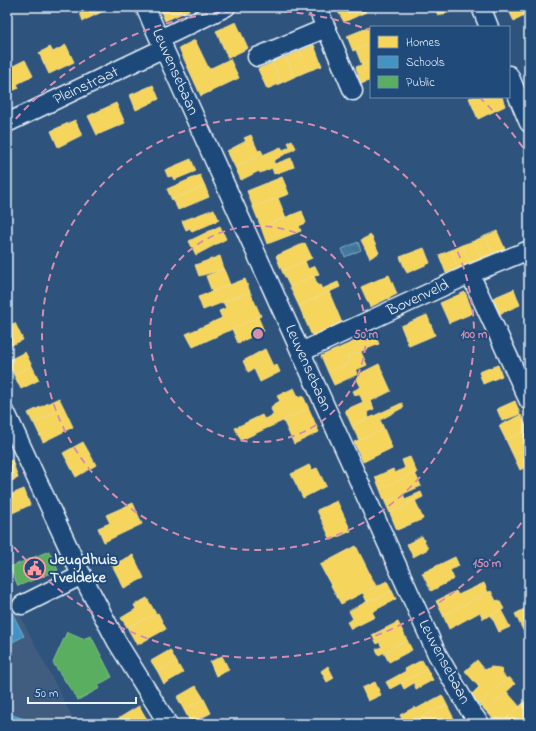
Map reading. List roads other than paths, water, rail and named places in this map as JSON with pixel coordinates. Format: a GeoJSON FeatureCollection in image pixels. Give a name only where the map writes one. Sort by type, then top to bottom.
{"type":"FeatureCollection","features":[{"type":"Feature","properties":{"kind":"street","name":"Leuvensebaan"},"geometry":{"type":"LineString","coordinates":[[145,7],[437,654],[469,709],[480,724]]}},
{"type":"Feature","properties":{"kind":"street","name":"Pleinstraat"},"geometry":{"type":"LineString","coordinates":[[7,123],[162,44],[226,7]]}},
{"type":"Feature","properties":{"kind":"street"},"geometry":{"type":"LineString","coordinates":[[318,7],[353,91]]}},
{"type":"Feature","properties":{"kind":"street"},"geometry":{"type":"LineString","coordinates":[[481,7],[489,26]]}},
{"type":"Feature","properties":{"kind":"street"},"geometry":{"type":"LineString","coordinates":[[257,57],[326,28]]}},
{"type":"Feature","properties":{"kind":"street"},"geometry":{"type":"LineString","coordinates":[[510,77],[529,123]]}},
{"type":"Feature","properties":{"kind":"street","name":"Bovenveld"},"geometry":{"type":"LineString","coordinates":[[301,352],[470,274],[529,250]]}},
{"type":"Feature","properties":{"kind":"street"},"geometry":{"type":"LineString","coordinates":[[470,274],[529,401]]}},
{"type":"Feature","properties":{"kind":"street"},"geometry":{"type":"LineString","coordinates":[[7,415],[64,540],[82,575],[117,642],[168,724]]}},
{"type":"Feature","properties":{"kind":"street"},"geometry":{"type":"LineString","coordinates":[[22,605],[82,575]]}},
{"type":"Feature","properties":{"kind":"water"},"geometry":{"type":"Polygon","coordinates":[[[358,242],[361,250],[345,257],[342,249],[358,242]]]}},
{"type":"Feature","properties":{"kind":"place","name":"Jeugdhuis Tveldeke"},"geometry":{"type":"Point","coordinates":[34,569]}}]}
